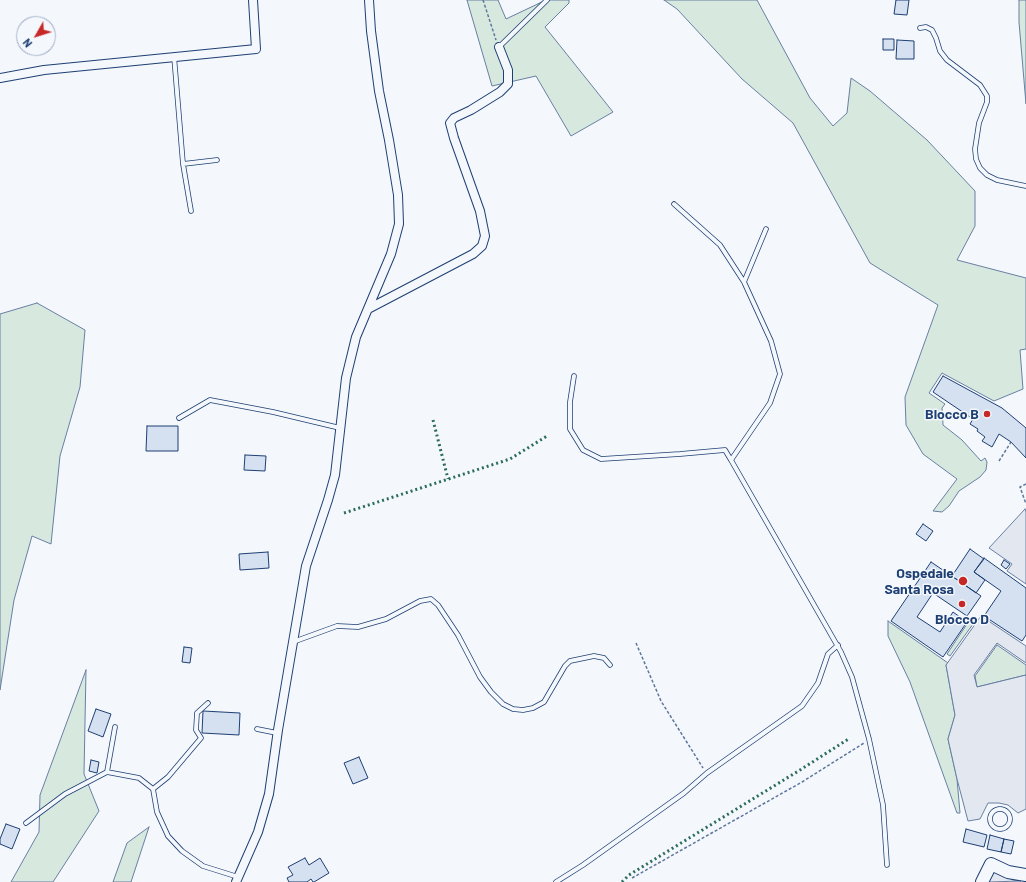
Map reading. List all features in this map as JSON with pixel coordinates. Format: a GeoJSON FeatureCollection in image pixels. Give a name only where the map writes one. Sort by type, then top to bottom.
{"type":"FeatureCollection","features":[{"type":"Feature","properties":{"kind":"main road"},"geometry":{"type":"LineString","coordinates":[[982,882],[991,864],[1008,872],[1026,875]]}},
{"type":"Feature","properties":{"kind":"street"},"geometry":{"type":"LineString","coordinates":[[0,78],[44,70],[256,49],[253,0]]}},
{"type":"Feature","properties":{"kind":"street"},"geometry":{"type":"LineString","coordinates":[[237,879],[258,832],[269,794],[292,642],[306,566],[336,475],[346,378],[356,337],[390,254],[398,224],[398,195],[370,31],[369,0]]}},
{"type":"Feature","properties":{"kind":"street"},"geometry":{"type":"LineString","coordinates":[[368,309],[473,254],[482,246],[485,236],[480,210],[450,123],[454,118],[471,110],[500,92],[508,84],[508,70],[499,46]]}},
{"type":"Feature","properties":{"kind":"lane"},"geometry":{"type":"LineString","coordinates":[[499,46],[547,0]]}},
{"type":"Feature","properties":{"kind":"lane"},"geometry":{"type":"LineString","coordinates":[[920,28],[932,30],[940,51],[947,60],[980,85],[987,96],[987,102],[979,123],[975,149],[976,159],[980,168],[987,175],[997,180],[1026,186]]}},
{"type":"Feature","properties":{"kind":"lane"},"geometry":{"type":"LineString","coordinates":[[174,56],[183,164],[191,211]]}},
{"type":"Feature","properties":{"kind":"lane"},"geometry":{"type":"LineString","coordinates":[[183,164],[217,160]]}},
{"type":"Feature","properties":{"kind":"lane"},"geometry":{"type":"LineString","coordinates":[[674,204],[720,245],[744,282],[771,341],[780,374],[770,403],[731,460]]}},
{"type":"Feature","properties":{"kind":"lane"},"geometry":{"type":"LineString","coordinates":[[744,282],[766,229]]}},
{"type":"Feature","properties":{"kind":"lane"},"geometry":{"type":"LineString","coordinates":[[574,376],[570,402],[570,429],[583,450],[601,459],[725,450],[838,645],[852,677],[869,739],[883,804],[887,866]]}},
{"type":"Feature","properties":{"kind":"lane"},"geometry":{"type":"LineString","coordinates":[[179,418],[210,400],[273,412],[340,428]]}},
{"type":"Feature","properties":{"kind":"lane"},"geometry":{"type":"LineString","coordinates":[[292,642],[337,626],[358,627],[386,619],[420,600],[431,599],[438,605],[455,630],[480,677],[491,692],[503,704],[512,709],[523,710],[534,708],[544,702],[565,666],[570,661],[594,656],[604,658],[610,665]]}},
{"type":"Feature","properties":{"kind":"lane"},"geometry":{"type":"LineString","coordinates":[[556,882],[583,865],[684,793],[706,773],[802,706],[818,683],[828,654],[838,645]]}},
{"type":"Feature","properties":{"kind":"lane"},"geometry":{"type":"LineString","coordinates":[[153,789],[168,777],[201,738],[196,730],[197,713],[208,703]]}},
{"type":"Feature","properties":{"kind":"lane"},"geometry":{"type":"LineString","coordinates":[[107,772],[115,727]]}},
{"type":"Feature","properties":{"kind":"lane"},"geometry":{"type":"LineString","coordinates":[[257,729],[278,733]]}},
{"type":"Feature","properties":{"kind":"lane"},"geometry":{"type":"LineString","coordinates":[[26,823],[65,794],[107,772],[139,778],[153,789],[157,812],[165,830],[168,836],[182,851],[203,866],[237,879]]}},
{"type":"Feature","properties":{"kind":"lane"},"geometry":{"type":"LineString","coordinates":[[1002,809],[1008,812],[1010,819],[1008,826],[998,829],[992,825],[990,818],[994,811],[1002,809]]}},
{"type":"Feature","properties":{"kind":"path"},"geometry":{"type":"LineString","coordinates":[[483,0],[499,46]]}},
{"type":"Feature","properties":{"kind":"path"},"geometry":{"type":"LineString","coordinates":[[999,461],[1011,442]]}},
{"type":"Feature","properties":{"kind":"path"},"geometry":{"type":"LineString","coordinates":[[1026,484],[1020,487],[1026,504]]}},
{"type":"Feature","properties":{"kind":"path"},"geometry":{"type":"LineString","coordinates":[[636,643],[661,701],[706,773]]}},
{"type":"Feature","properties":{"kind":"path"},"geometry":{"type":"LineString","coordinates":[[632,878],[802,782],[869,739]]}},
{"type":"Feature","properties":{"kind":"shaded area"},"geometry":{"type":"Polygon","coordinates":[[[467,0],[498,0],[506,19],[546,0],[569,0],[569,3],[545,27],[613,112],[571,136],[536,76],[492,86],[467,0]]]}},
{"type":"Feature","properties":{"kind":"shaded area"},"geometry":{"type":"Polygon","coordinates":[[[664,0],[757,0],[810,98],[833,126],[847,113],[851,78],[870,91],[927,140],[975,191],[975,226],[957,260],[1026,278],[1026,349],[1020,350],[1023,389],[994,401],[942,373],[929,393],[945,404],[942,408],[943,425],[962,440],[981,461],[985,458],[987,462],[986,470],[980,477],[959,491],[949,506],[942,512],[933,511],[957,479],[923,454],[906,425],[905,397],[938,305],[870,263],[793,123],[742,79],[677,9],[664,0]]]}},
{"type":"Feature","properties":{"kind":"shaded area"},"geometry":{"type":"Polygon","coordinates":[[[1019,0],[1026,0],[1026,104],[1019,22],[1019,0]]]}},
{"type":"Feature","properties":{"kind":"shaded area"},"geometry":{"type":"Polygon","coordinates":[[[37,303],[85,330],[80,387],[60,456],[51,544],[32,536],[14,600],[0,690],[0,314],[37,303]]]}},
{"type":"Feature","properties":{"kind":"shaded area"},"geometry":{"type":"Polygon","coordinates":[[[1025,509],[1026,584],[1007,571],[1012,564],[989,548],[1025,509]]]}},
{"type":"Feature","properties":{"kind":"shaded area"},"geometry":{"type":"Polygon","coordinates":[[[981,616],[1026,646],[1026,663],[997,643],[974,675],[977,687],[1026,675],[1026,809],[1018,813],[1008,805],[988,803],[980,819],[968,821],[948,739],[955,715],[946,665],[981,616]]]}},
{"type":"Feature","properties":{"kind":"shaded area"},"geometry":{"type":"Polygon","coordinates":[[[888,621],[948,663],[946,665],[955,715],[948,739],[957,779],[960,813],[957,813],[910,682],[888,636],[888,621]]]}},
{"type":"Feature","properties":{"kind":"shaded area"},"geometry":{"type":"Polygon","coordinates":[[[969,621],[973,624],[950,656],[947,654],[969,621]]]}},
{"type":"Feature","properties":{"kind":"shaded area"},"geometry":{"type":"Polygon","coordinates":[[[997,645],[1026,665],[1026,675],[977,687],[975,676],[997,645]]]}},
{"type":"Feature","properties":{"kind":"shaded area"},"geometry":{"type":"Polygon","coordinates":[[[86,670],[84,774],[99,811],[53,882],[11,882],[39,832],[40,795],[86,670]]]}},
{"type":"Feature","properties":{"kind":"shaded area"},"geometry":{"type":"Polygon","coordinates":[[[149,827],[131,882],[113,882],[127,843],[149,827]]]}},
{"type":"Feature","properties":{"kind":"shaded area"},"geometry":{"type":"Polygon","coordinates":[[[995,872],[1013,880],[1021,881],[988,882],[995,872]]]}},
{"type":"Feature","properties":{"kind":"building"},"geometry":{"type":"Polygon","coordinates":[[[896,0],[909,0],[907,15],[894,14],[896,0]]]}},
{"type":"Feature","properties":{"kind":"building"},"geometry":{"type":"Polygon","coordinates":[[[883,39],[894,39],[894,50],[883,50],[883,39]]]}},
{"type":"Feature","properties":{"kind":"building"},"geometry":{"type":"Polygon","coordinates":[[[897,40],[914,41],[914,59],[896,59],[897,40]]]}},
{"type":"Feature","properties":{"kind":"building","name":"Blocco B"},"geometry":{"type":"Polygon","coordinates":[[[943,376],[1002,408],[1026,428],[1026,458],[1011,442],[999,434],[992,447],[982,441],[985,437],[977,431],[978,429],[970,424],[973,419],[933,392],[943,376]]]}},
{"type":"Feature","properties":{"kind":"building"},"geometry":{"type":"Polygon","coordinates":[[[147,426],[178,426],[178,451],[146,451],[147,426]]]}},
{"type":"Feature","properties":{"kind":"building"},"geometry":{"type":"Polygon","coordinates":[[[245,455],[266,456],[265,471],[244,470],[245,455]]]}},
{"type":"Feature","properties":{"kind":"building"},"geometry":{"type":"Polygon","coordinates":[[[923,524],[933,531],[926,541],[916,534],[923,524]]]}},
{"type":"Feature","properties":{"kind":"building"},"geometry":{"type":"Polygon","coordinates":[[[970,549],[984,559],[974,572],[985,580],[976,593],[952,576],[970,549]]]}},
{"type":"Feature","properties":{"kind":"building"},"geometry":{"type":"Polygon","coordinates":[[[268,552],[269,568],[240,570],[239,554],[268,552]]]}},
{"type":"Feature","properties":{"kind":"building"},"geometry":{"type":"Polygon","coordinates":[[[984,558],[1026,588],[1026,635],[1022,641],[984,616],[1001,591],[974,572],[984,558]]]}},
{"type":"Feature","properties":{"kind":"building"},"geometry":{"type":"Polygon","coordinates":[[[1004,560],[1010,564],[1006,569],[1001,565],[1004,560]]]}},
{"type":"Feature","properties":{"kind":"building","name":"Blocco D"},"geometry":{"type":"Polygon","coordinates":[[[931,562],[981,596],[967,616],[933,593],[917,617],[940,632],[953,612],[967,622],[943,657],[891,621],[931,562]]]}},
{"type":"Feature","properties":{"kind":"building"},"geometry":{"type":"Polygon","coordinates":[[[184,647],[192,648],[190,663],[182,662],[184,647]]]}},
{"type":"Feature","properties":{"kind":"building"},"geometry":{"type":"Polygon","coordinates":[[[96,709],[111,714],[103,737],[88,731],[96,709]]]}},
{"type":"Feature","properties":{"kind":"building"},"geometry":{"type":"Polygon","coordinates":[[[203,711],[240,713],[239,735],[202,733],[203,711]]]}},
{"type":"Feature","properties":{"kind":"building"},"geometry":{"type":"Polygon","coordinates":[[[359,757],[368,778],[353,784],[344,763],[359,757]]]}},
{"type":"Feature","properties":{"kind":"building"},"geometry":{"type":"Polygon","coordinates":[[[91,760],[99,762],[97,773],[89,771],[91,760]]]}},
{"type":"Feature","properties":{"kind":"building"},"geometry":{"type":"Polygon","coordinates":[[[6,824],[20,829],[12,849],[0,844],[0,839],[6,824]]]}},
{"type":"Feature","properties":{"kind":"building"},"geometry":{"type":"Polygon","coordinates":[[[966,829],[987,835],[984,847],[963,842],[966,829]]]}},
{"type":"Feature","properties":{"kind":"building"},"geometry":{"type":"Polygon","coordinates":[[[990,835],[1004,839],[1001,852],[987,849],[990,835]]]}},
{"type":"Feature","properties":{"kind":"building"},"geometry":{"type":"Polygon","coordinates":[[[1004,839],[1014,841],[1011,854],[1001,852],[1004,839]]]}},
{"type":"Feature","properties":{"kind":"building"},"geometry":{"type":"Polygon","coordinates":[[[305,858],[309,865],[320,858],[329,873],[314,882],[311,879],[307,882],[289,882],[287,878],[293,875],[288,867],[305,858]]]}},
{"type":"Feature","properties":{"kind":"hedge"},"geometry":{"type":"LineString","coordinates":[[433,420],[448,479]]}},
{"type":"Feature","properties":{"kind":"hedge"},"geometry":{"type":"LineString","coordinates":[[344,513],[510,459],[547,436]]}},
{"type":"Feature","properties":{"kind":"hedge"},"geometry":{"type":"LineString","coordinates":[[622,882],[629,875],[850,738]]}},
{"type":"Feature","properties":{"kind":"place","name":"Blocco B"},"geometry":{"type":"Point","coordinates":[987,414]}},
{"type":"Feature","properties":{"kind":"place","name":"Ospedale Santa Rosa"},"geometry":{"type":"Point","coordinates":[963,581]}},
{"type":"Feature","properties":{"kind":"place","name":"Blocco D"},"geometry":{"type":"Point","coordinates":[962,604]}}]}
